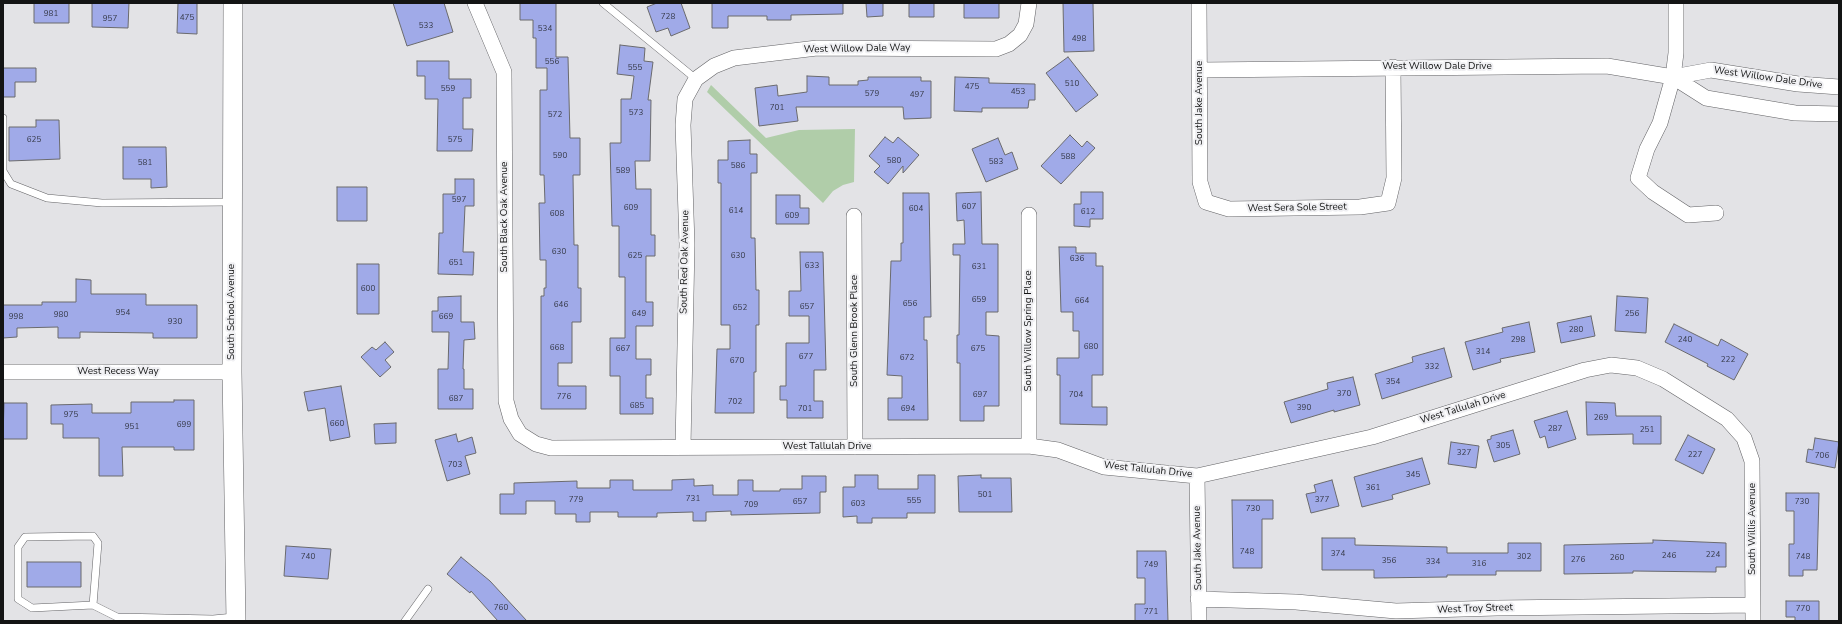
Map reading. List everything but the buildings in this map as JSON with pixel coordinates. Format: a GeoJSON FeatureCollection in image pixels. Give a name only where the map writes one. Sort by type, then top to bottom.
{"type":"FeatureCollection","features":[{"type":"Feature","properties":{"kind":"street","name":"South School Avenue"},"geometry":{"type":"LineString","coordinates":[[233,3],[232,372],[237,619]]}},
{"type":"Feature","properties":{"kind":"street","name":"South Black Oak Avenue"},"geometry":{"type":"LineString","coordinates":[[475,3],[504,72],[506,401],[511,419],[520,434]]}},
{"type":"Feature","properties":{"kind":"street","name":"West Willow Dale Way"},"geometry":{"type":"LineString","coordinates":[[696,79],[714,66],[734,58],[817,48],[996,49],[1009,44],[1020,36],[1026,24],[1029,3]]}},
{"type":"Feature","properties":{"kind":"street","name":"South Jake Avenue"},"geometry":{"type":"LineString","coordinates":[[1200,3],[1200,182],[1206,202]]}},
{"type":"Feature","properties":{"kind":"street"},"geometry":{"type":"LineString","coordinates":[[1676,3],[1676,54],[1673,77],[1660,123],[1648,149],[1638,178],[1653,192],[1688,215],[1716,213]]}},
{"type":"Feature","properties":{"kind":"street","name":"West Willow Dale Drive"},"geometry":{"type":"LineString","coordinates":[[1200,70],[1607,66],[1673,77],[1711,70],[1798,84],[1839,87]]}},
{"type":"Feature","properties":{"kind":"street","name":"West Sera Sole Street"},"geometry":{"type":"LineString","coordinates":[[1206,202],[1229,209],[1360,207],[1388,203],[1394,178],[1393,67]]}},
{"type":"Feature","properties":{"kind":"street","name":"West Willow Dale Drive"},"geometry":{"type":"LineString","coordinates":[[1673,77],[1706,98],[1795,113],[1839,114]]}},
{"type":"Feature","properties":{"kind":"street","name":"South Red Oak Avenue"},"geometry":{"type":"LineString","coordinates":[[683,447],[687,244],[683,125],[685,99],[696,79]]}},
{"type":"Feature","properties":{"kind":"street","name":"South Willow Spring Place"},"geometry":{"type":"LineString","coordinates":[[1029,215],[1029,446]]}},
{"type":"Feature","properties":{"kind":"street","name":"South Glenn Brook Place"},"geometry":{"type":"LineString","coordinates":[[854,216],[855,447]]}},
{"type":"Feature","properties":{"kind":"street","name":"West Tallulah Drive"},"geometry":{"type":"LineString","coordinates":[[520,434],[536,444],[551,448],[1029,446],[1058,450],[1104,467],[1197,476],[1372,437],[1585,370],[1611,365],[1637,368],[1663,379],[1727,419],[1744,438]]}},
{"type":"Feature","properties":{"kind":"street","name":"West Recess Way"},"geometry":{"type":"LineString","coordinates":[[3,372],[232,372]]}},
{"type":"Feature","properties":{"kind":"street","name":"South Willis Avenue"},"geometry":{"type":"LineString","coordinates":[[1744,438],[1752,461],[1753,621]]}},
{"type":"Feature","properties":{"kind":"street","name":"South Jake Avenue"},"geometry":{"type":"LineString","coordinates":[[1197,476],[1199,621]]}},
{"type":"Feature","properties":{"kind":"street","name":"West Troy Street"},"geometry":{"type":"LineString","coordinates":[[1198,599],[1296,602],[1396,611],[1497,608],[1753,605]]}},
{"type":"Feature","properties":{"kind":"lane"},"geometry":{"type":"LineString","coordinates":[[602,3],[696,79]]}},
{"type":"Feature","properties":{"kind":"lane"},"geometry":{"type":"LineString","coordinates":[[3,118],[3,171],[11,184],[47,198],[102,204],[233,202]]}},
{"type":"Feature","properties":{"kind":"lane"},"geometry":{"type":"LineString","coordinates":[[93,605],[98,543],[93,536],[25,536],[18,547],[18,599],[32,608],[93,605],[117,617],[237,619]]}},
{"type":"Feature","properties":{"kind":"lane"},"geometry":{"type":"LineString","coordinates":[[405,621],[428,589]]}},
{"type":"Feature","properties":{"kind":"green space"},"geometry":{"type":"Polygon","coordinates":[[[711,85],[766,138],[799,130],[855,129],[854,182],[843,185],[833,191],[823,203],[707,92],[711,85]]]}}]}
